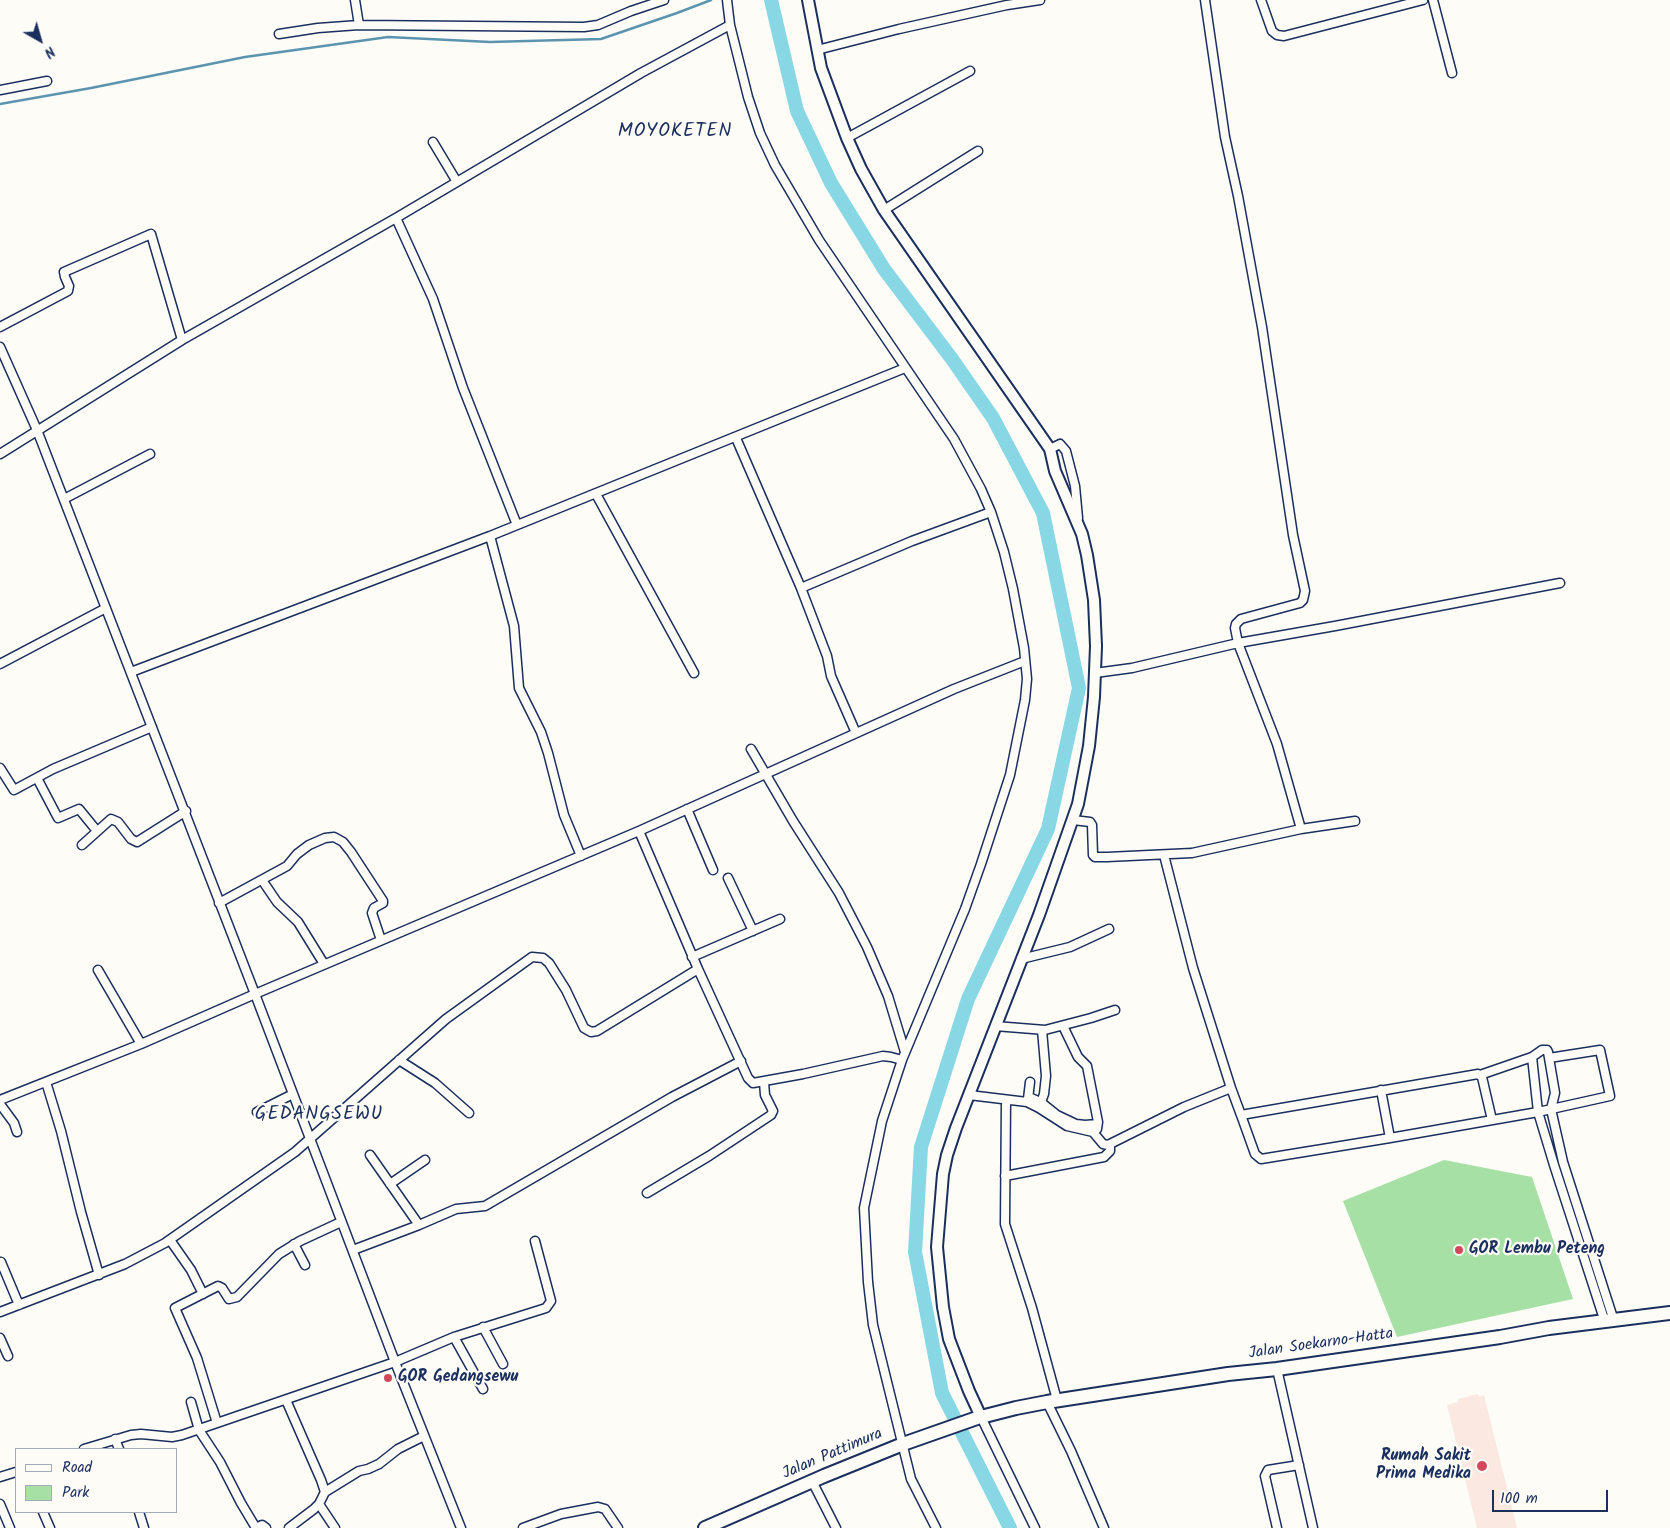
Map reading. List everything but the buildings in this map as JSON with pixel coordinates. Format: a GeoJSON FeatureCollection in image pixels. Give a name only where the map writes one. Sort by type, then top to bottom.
{"type":"FeatureCollection","features":[{"type":"Feature","properties":{"kind":"highway","name":"Jalan Soekarno-Hatta"},"geometry":{"type":"LineString","coordinates":[[979,1417],[1052,1401],[1218,1376],[1500,1337],[1549,1328],[1670,1313]]}},
{"type":"Feature","properties":{"kind":"highway","name":"Jalan Pattimura"},"geometry":{"type":"LineString","coordinates":[[705,1528],[903,1444],[979,1417]]}},
{"type":"Feature","properties":{"kind":"street"},"geometry":{"type":"LineString","coordinates":[[355,0],[359,25]]}},
{"type":"Feature","properties":{"kind":"street"},"geometry":{"type":"LineString","coordinates":[[279,34],[318,28],[359,25],[584,27],[598,25],[664,0]]}},
{"type":"Feature","properties":{"kind":"street"},"geometry":{"type":"LineString","coordinates":[[808,0],[821,68],[847,138],[861,169],[884,210],[1050,449],[1055,471],[1078,523],[1087,555],[1094,600],[1096,625],[1094,697],[1089,746],[1082,786],[1073,820],[1039,915],[956,1128],[944,1165],[938,1224],[937,1247],[941,1298],[949,1340],[979,1417],[1035,1528]]}},
{"type":"Feature","properties":{"kind":"street"},"geometry":{"type":"LineString","coordinates":[[817,50],[899,29],[1040,0]]}},
{"type":"Feature","properties":{"kind":"street"},"geometry":{"type":"LineString","coordinates":[[1205,0],[1225,137],[1262,326],[1292,526],[1305,591],[1303,600],[1300,603],[1241,619],[1235,628],[1238,643],[1277,744],[1301,829]]}},
{"type":"Feature","properties":{"kind":"street"},"geometry":{"type":"LineString","coordinates":[[1261,0],[1272,31],[1284,36],[1423,0]]}},
{"type":"Feature","properties":{"kind":"street"},"geometry":{"type":"LineString","coordinates":[[1433,0],[1452,73]]}},
{"type":"Feature","properties":{"kind":"street"},"geometry":{"type":"LineString","coordinates":[[727,4],[730,25],[752,111],[775,165],[804,218],[954,439],[981,489],[1002,545],[1013,589],[1025,661],[1025,700],[1006,791],[965,909],[902,1060],[880,1129],[865,1196],[863,1217],[868,1282],[874,1325],[911,1479],[936,1528]]}},
{"type":"Feature","properties":{"kind":"street"},"geometry":{"type":"LineString","coordinates":[[0,454],[182,340],[396,218],[641,73],[730,25]]}},
{"type":"Feature","properties":{"kind":"street"},"geometry":{"type":"LineString","coordinates":[[847,138],[970,71]]}},
{"type":"Feature","properties":{"kind":"street"},"geometry":{"type":"LineString","coordinates":[[0,90],[47,81]]}},
{"type":"Feature","properties":{"kind":"street"},"geometry":{"type":"LineString","coordinates":[[433,142],[457,182]]}},
{"type":"Feature","properties":{"kind":"street"},"geometry":{"type":"LineString","coordinates":[[884,210],[978,151]]}},
{"type":"Feature","properties":{"kind":"street"},"geometry":{"type":"LineString","coordinates":[[396,218],[433,299],[463,388],[518,525]]}},
{"type":"Feature","properties":{"kind":"street"},"geometry":{"type":"LineString","coordinates":[[0,327],[68,291],[69,286],[64,277],[64,272],[152,234],[182,340]]}},
{"type":"Feature","properties":{"kind":"street"},"geometry":{"type":"LineString","coordinates":[[0,347],[37,430],[186,811],[309,1139],[461,1528]]}},
{"type":"Feature","properties":{"kind":"street"},"geometry":{"type":"LineString","coordinates":[[131,672],[490,536],[905,368]]}},
{"type":"Feature","properties":{"kind":"street"},"geometry":{"type":"LineString","coordinates":[[736,438],[801,588],[828,656],[831,676],[856,733]]}},
{"type":"Feature","properties":{"kind":"street"},"geometry":{"type":"LineString","coordinates":[[1050,449],[1060,444],[1066,451],[1076,486],[1078,523]]}},
{"type":"Feature","properties":{"kind":"street"},"geometry":{"type":"LineString","coordinates":[[64,499],[150,454]]}},
{"type":"Feature","properties":{"kind":"street"},"geometry":{"type":"LineString","coordinates":[[596,494],[694,673]]}},
{"type":"Feature","properties":{"kind":"street"},"geometry":{"type":"LineString","coordinates":[[801,588],[912,541],[990,512]]}},
{"type":"Feature","properties":{"kind":"street"},"geometry":{"type":"LineString","coordinates":[[490,536],[514,626],[519,688],[543,739],[564,816],[580,856]]}},
{"type":"Feature","properties":{"kind":"street"},"geometry":{"type":"LineString","coordinates":[[1095,673],[1132,668],[1238,643],[1560,583]]}},
{"type":"Feature","properties":{"kind":"street"},"geometry":{"type":"LineString","coordinates":[[0,664],[106,608]]}},
{"type":"Feature","properties":{"kind":"street"},"geometry":{"type":"LineString","coordinates":[[0,1100],[141,1044],[324,964],[639,831],[954,689],[1025,661]]}},
{"type":"Feature","properties":{"kind":"street"},"geometry":{"type":"LineString","coordinates":[[0,768],[14,790],[53,769],[152,727]]}},
{"type":"Feature","properties":{"kind":"street"},"geometry":{"type":"LineString","coordinates":[[751,749],[792,821],[839,894],[866,947],[888,996],[905,1052]]}},
{"type":"Feature","properties":{"kind":"street"},"geometry":{"type":"LineString","coordinates":[[37,778],[58,818],[79,809],[97,831]]}},
{"type":"Feature","properties":{"kind":"street"},"geometry":{"type":"LineString","coordinates":[[687,809],[714,870]]}},
{"type":"Feature","properties":{"kind":"street"},"geometry":{"type":"LineString","coordinates":[[82,845],[107,821],[115,820],[131,839],[138,842],[186,811]]}},
{"type":"Feature","properties":{"kind":"street"},"geometry":{"type":"LineString","coordinates":[[1073,820],[1089,821],[1091,823],[1093,855],[1095,857],[1164,855],[1192,852],[1301,829],[1355,821]]}},
{"type":"Feature","properties":{"kind":"street"},"geometry":{"type":"LineString","coordinates":[[639,831],[692,956],[751,1082],[764,1082],[883,1056],[891,1056],[902,1060]]}},
{"type":"Feature","properties":{"kind":"street"},"geometry":{"type":"LineString","coordinates":[[219,903],[287,866],[301,851],[316,841],[330,837],[339,839],[351,852],[384,901],[384,903],[374,908],[372,913],[381,940]]}},
{"type":"Feature","properties":{"kind":"street"},"geometry":{"type":"LineString","coordinates":[[1164,855],[1193,968],[1231,1088],[1255,1154],[1261,1159],[1538,1112],[1610,1096],[1600,1050],[1549,1058]]}},
{"type":"Feature","properties":{"kind":"street"},"geometry":{"type":"LineString","coordinates":[[728,878],[753,931]]}},
{"type":"Feature","properties":{"kind":"street"},"geometry":{"type":"LineString","coordinates":[[262,880],[277,902],[298,922],[324,964]]}},
{"type":"Feature","properties":{"kind":"street"},"geometry":{"type":"LineString","coordinates":[[692,956],[780,919]]}},
{"type":"Feature","properties":{"kind":"street"},"geometry":{"type":"LineString","coordinates":[[1021,959],[1070,947],[1109,930]]}},
{"type":"Feature","properties":{"kind":"street"},"geometry":{"type":"LineString","coordinates":[[0,1312],[99,1275],[140,1257],[170,1240],[295,1152],[466,1004],[532,957],[543,958],[548,963],[566,990],[584,1028],[591,1032],[597,1031],[698,969]]}},
{"type":"Feature","properties":{"kind":"street"},"geometry":{"type":"LineString","coordinates":[[98,970],[141,1044]]}},
{"type":"Feature","properties":{"kind":"street"},"geometry":{"type":"LineString","coordinates":[[995,1026],[1042,1030],[1064,1026],[1115,1010]]}},
{"type":"Feature","properties":{"kind":"street"},"geometry":{"type":"LineString","coordinates":[[1064,1026],[1078,1057],[1087,1066],[1098,1124],[1097,1129],[1093,1132]]}},
{"type":"Feature","properties":{"kind":"street"},"geometry":{"type":"LineString","coordinates":[[1041,1106],[1046,1076],[1042,1030]]}},
{"type":"Feature","properties":{"kind":"street"},"geometry":{"type":"LineString","coordinates":[[1241,1115],[1480,1075],[1532,1057],[1544,1050],[1548,1052],[1555,1093],[1551,1109],[1563,1162],[1585,1230],[1610,1321]]}},
{"type":"Feature","properties":{"kind":"street"},"geometry":{"type":"LineString","coordinates":[[1532,1057],[1538,1112],[1576,1233],[1610,1321]]}},
{"type":"Feature","properties":{"kind":"street"},"geometry":{"type":"LineString","coordinates":[[400,1060],[435,1083],[468,1113]]}},
{"type":"Feature","properties":{"kind":"street"},"geometry":{"type":"LineString","coordinates":[[353,1250],[456,1209],[478,1207],[490,1203],[672,1097],[741,1061]]}},
{"type":"Feature","properties":{"kind":"street"},"geometry":{"type":"LineString","coordinates":[[1480,1075],[1492,1120]]}},
{"type":"Feature","properties":{"kind":"street"},"geometry":{"type":"LineString","coordinates":[[46,1082],[61,1130],[99,1275]]}},
{"type":"Feature","properties":{"kind":"street"},"geometry":{"type":"LineString","coordinates":[[647,1193],[709,1156],[771,1114],[773,1111],[765,1095],[764,1082]]}},
{"type":"Feature","properties":{"kind":"street"},"geometry":{"type":"LineString","coordinates":[[1028,1100],[1030,1082]]}},
{"type":"Feature","properties":{"kind":"street"},"geometry":{"type":"LineString","coordinates":[[1041,1106],[1067,1126],[1093,1132],[1103,1144],[1110,1145],[1184,1107],[1231,1088]]}},
{"type":"Feature","properties":{"kind":"street"},"geometry":{"type":"LineString","coordinates":[[1382,1090],[1390,1138]]}},
{"type":"Feature","properties":{"kind":"street"},"geometry":{"type":"LineString","coordinates":[[257,1112],[293,1094]]}},
{"type":"Feature","properties":{"kind":"street"},"geometry":{"type":"LineString","coordinates":[[969,1095],[1006,1100],[1028,1100],[1076,1124],[1085,1126],[1098,1124]]}},
{"type":"Feature","properties":{"kind":"street"},"geometry":{"type":"LineString","coordinates":[[1006,1100],[1004,1218],[1007,1233],[1032,1308],[1052,1401],[1104,1528]]}},
{"type":"Feature","properties":{"kind":"street"},"geometry":{"type":"LineString","coordinates":[[0,1104],[14,1123],[17,1132]]}},
{"type":"Feature","properties":{"kind":"street"},"geometry":{"type":"LineString","coordinates":[[1005,1176],[1104,1157],[1110,1151],[1110,1145]]}},
{"type":"Feature","properties":{"kind":"street"},"geometry":{"type":"LineString","coordinates":[[370,1155],[419,1225]]}},
{"type":"Feature","properties":{"kind":"street"},"geometry":{"type":"LineString","coordinates":[[390,1184],[425,1160]]}},
{"type":"Feature","properties":{"kind":"street"},"geometry":{"type":"LineString","coordinates":[[1554,1165],[1563,1162]]}},
{"type":"Feature","properties":{"kind":"street"},"geometry":{"type":"LineString","coordinates":[[217,1423],[197,1358],[175,1308],[218,1286],[222,1288],[229,1299],[237,1297],[279,1254],[294,1244],[341,1222]]}},
{"type":"Feature","properties":{"kind":"street"},"geometry":{"type":"LineString","coordinates":[[1576,1233],[1585,1230]]}},
{"type":"Feature","properties":{"kind":"street"},"geometry":{"type":"LineString","coordinates":[[170,1240],[191,1270],[202,1294]]}},
{"type":"Feature","properties":{"kind":"street"},"geometry":{"type":"LineString","coordinates":[[87,1448],[115,1439],[141,1434],[172,1438],[199,1430],[395,1362],[454,1337],[546,1308],[551,1304],[535,1241]]}},
{"type":"Feature","properties":{"kind":"street"},"geometry":{"type":"LineString","coordinates":[[294,1244],[305,1265]]}},
{"type":"Feature","properties":{"kind":"street"},"geometry":{"type":"LineString","coordinates":[[1,1262],[19,1305]]}},
{"type":"Feature","properties":{"kind":"street"},"geometry":{"type":"LineString","coordinates":[[483,1327],[503,1364]]}},
{"type":"Feature","properties":{"kind":"street"},"geometry":{"type":"LineString","coordinates":[[454,1337],[483,1389]]}},
{"type":"Feature","properties":{"kind":"street"},"geometry":{"type":"LineString","coordinates":[[0,1338],[8,1356]]}},
{"type":"Feature","properties":{"kind":"street"},"geometry":{"type":"LineString","coordinates":[[1278,1369],[1313,1528]]}},
{"type":"Feature","properties":{"kind":"street"},"geometry":{"type":"LineString","coordinates":[[286,1400],[322,1480],[325,1492]]}},
{"type":"Feature","properties":{"kind":"street"},"geometry":{"type":"LineString","coordinates":[[191,1402],[199,1430],[220,1462],[237,1497],[256,1528],[262,1525],[266,1528]]}},
{"type":"Feature","properties":{"kind":"street"},"geometry":{"type":"LineString","coordinates":[[289,1528],[319,1504],[325,1492],[358,1471],[379,1464],[398,1448],[424,1436]]}},
{"type":"Feature","properties":{"kind":"street"},"geometry":{"type":"LineString","coordinates":[[115,1439],[119,1448]]}},
{"type":"Feature","properties":{"kind":"street"},"geometry":{"type":"LineString","coordinates":[[1277,1528],[1265,1476],[1268,1470],[1299,1465]]}},
{"type":"Feature","properties":{"kind":"street"},"geometry":{"type":"LineString","coordinates":[[0,1477],[15,1472]]}},
{"type":"Feature","properties":{"kind":"street"},"geometry":{"type":"LineString","coordinates":[[812,1481],[836,1528]]}},
{"type":"Feature","properties":{"kind":"street"},"geometry":{"type":"LineString","coordinates":[[0,1504],[10,1528]]}},
{"type":"Feature","properties":{"kind":"street"},"geometry":{"type":"LineString","coordinates":[[319,1504],[335,1528]]}},
{"type":"Feature","properties":{"kind":"street"},"geometry":{"type":"LineString","coordinates":[[523,1528],[561,1514],[598,1506],[605,1509],[618,1528]]}},
{"type":"Feature","properties":{"kind":"street"},"geometry":{"type":"LineString","coordinates":[[43,1513],[50,1528]]}},
{"type":"Feature","properties":{"kind":"street"},"geometry":{"type":"LineString","coordinates":[[139,1513],[144,1528]]}},
{"type":"Feature","properties":{"kind":"shaded area","name":"Rumah Sakit Prima Medika"},"geometry":{"type":"Polygon","coordinates":[[[1478,1394],[1479,1397],[1484,1395],[1517,1528],[1477,1528],[1447,1405],[1458,1402],[1458,1399],[1478,1394]]]}},
{"type":"Feature","properties":{"kind":"green space","name":"GOR Lembu Peteng"},"geometry":{"type":"Polygon","coordinates":[[[1444,1160],[1532,1177],[1573,1299],[1397,1337],[1343,1201],[1444,1160]]]}},
{"type":"Feature","properties":{"kind":"waterway"},"geometry":{"type":"LineString","coordinates":[[0,104],[245,57],[388,37],[490,42],[601,39],[711,0]]}},
{"type":"Feature","properties":{"kind":"waterway"},"geometry":{"type":"LineString","coordinates":[[771,0],[797,111],[831,183],[884,269],[952,359],[993,418],[1043,513],[1079,688],[1048,829],[968,999],[921,1147],[915,1252],[942,1393],[1010,1528]]}},
{"type":"Feature","properties":{"kind":"place","name":"GOR Lembu Peteng"},"geometry":{"type":"Point","coordinates":[1459,1250]}},
{"type":"Feature","properties":{"kind":"place","name":"GOR Gedangsewu"},"geometry":{"type":"Point","coordinates":[388,1378]}},
{"type":"Feature","properties":{"kind":"place","name":"Rumah Sakit Prima Medika"},"geometry":{"type":"Point","coordinates":[1482,1466]}},
{"type":"Feature","properties":{"kind":"district","name":"MOYOKETEN"},"geometry":{"type":"Point","coordinates":[675,133]}},
{"type":"Feature","properties":{"kind":"district","name":"GEDANGSEWU"},"geometry":{"type":"Point","coordinates":[319,1116]}}]}
